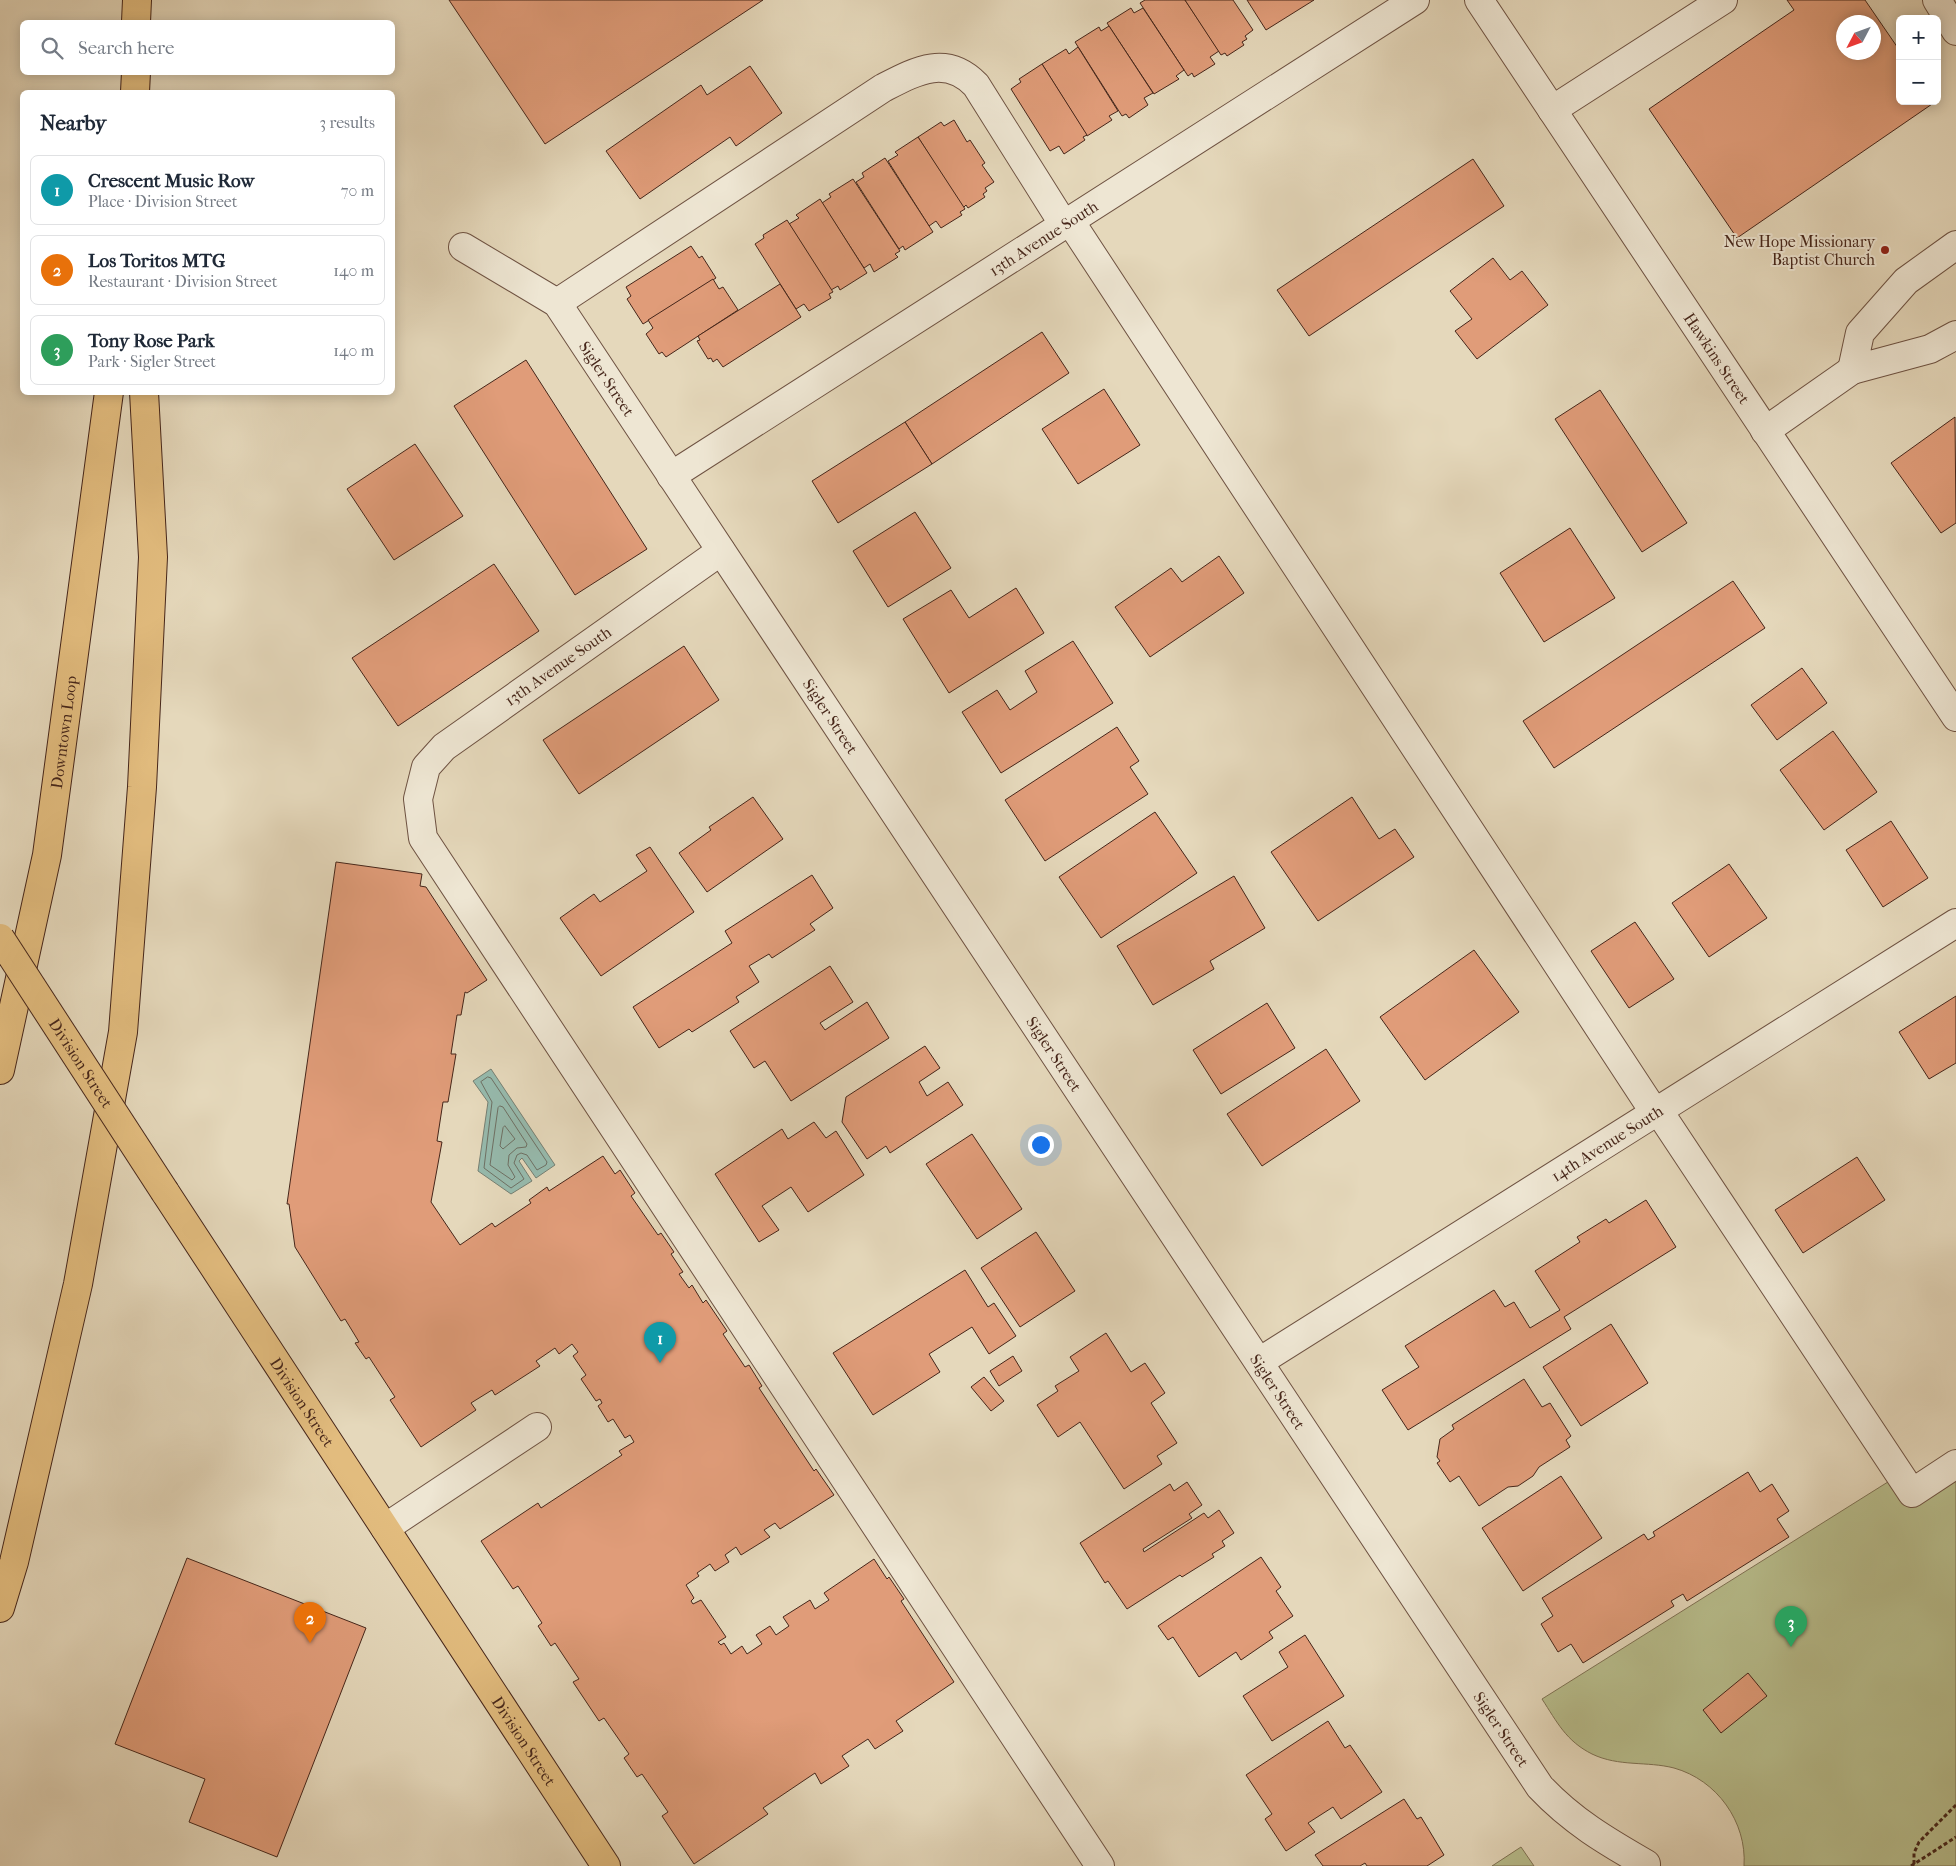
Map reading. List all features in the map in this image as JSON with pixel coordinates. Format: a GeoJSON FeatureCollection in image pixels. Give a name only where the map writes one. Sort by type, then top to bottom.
{"type":"FeatureCollection","features":[{"type":"Feature","properties":{"kind":"main road"},"geometry":{"type":"LineString","coordinates":[[136,20],[137,0]]}},
{"type":"Feature","properties":{"kind":"main road"},"geometry":{"type":"LineString","coordinates":[[135,90],[136,75]]}},
{"type":"Feature","properties":{"kind":"main road","name":"Downtown Loop"},"geometry":{"type":"LineString","coordinates":[[0,1070],[47,855],[109,395]]}},
{"type":"Feature","properties":{"kind":"main road"},"geometry":{"type":"LineString","coordinates":[[0,1608],[14,1562],[78,1284],[123,1032],[142,787],[153,557],[144,395]]}},
{"type":"Feature","properties":{"kind":"main road","name":"Division Street"},"geometry":{"type":"LineString","coordinates":[[0,938],[606,1866]]}},
{"type":"Feature","properties":{"kind":"street","name":"13th Avenue South"},"geometry":{"type":"LineString","coordinates":[[671,476],[1416,0]]}},
{"type":"Feature","properties":{"kind":"street","name":"Hawkins Street"},"geometry":{"type":"LineString","coordinates":[[1479,0],[1956,717]]}},
{"type":"Feature","properties":{"kind":"street"},"geometry":{"type":"LineString","coordinates":[[1552,110],[1723,0]]}},
{"type":"Feature","properties":{"kind":"street"},"geometry":{"type":"LineString","coordinates":[[1936,0],[1956,31]]}},
{"type":"Feature","properties":{"kind":"street"},"geometry":{"type":"LineString","coordinates":[[557,303],[883,88],[923,69],[942,67],[959,71],[968,76],[976,85],[1912,1493],[1956,1464]]}},
{"type":"Feature","properties":{"kind":"street"},"geometry":{"type":"LineString","coordinates":[[1852,370],[1860,333],[1906,281],[1956,245]]}},
{"type":"Feature","properties":{"kind":"street","name":"Sigler Street"},"geometry":{"type":"LineString","coordinates":[[463,246],[557,303],[1540,1787],[1554,1802],[1590,1832],[1646,1864]]}},
{"type":"Feature","properties":{"kind":"street"},"geometry":{"type":"LineString","coordinates":[[1766,431],[1852,370],[1930,349],[1956,335]]}},
{"type":"Feature","properties":{"kind":"street","name":"13th Avenue South"},"geometry":{"type":"LineString","coordinates":[[721,551],[444,747],[426,767],[418,799],[423,838],[1100,1866]]}},
{"type":"Feature","properties":{"kind":"street","name":"14th Avenue South"},"geometry":{"type":"LineString","coordinates":[[1259,1362],[1956,923]]}},
{"type":"Feature","properties":{"kind":"street"},"geometry":{"type":"LineString","coordinates":[[385,1528],[537,1427]]}},
{"type":"Feature","properties":{"kind":"path"},"geometry":{"type":"LineString","coordinates":[[1913,1865],[1914,1853],[1919,1842],[1956,1805]]}},
{"type":"Feature","properties":{"kind":"path"},"geometry":{"type":"LineString","coordinates":[[1913,1865],[1956,1837]]}},
{"type":"Feature","properties":{"kind":"green space"},"geometry":{"type":"Polygon","coordinates":[[[1956,1464],[1956,1866],[1744,1866],[1744,1850],[1735,1819],[1716,1793],[1704,1782],[1674,1768],[1612,1761],[1592,1754],[1569,1737],[1542,1699],[1899,1475],[1912,1493],[1956,1464]]]}},
{"type":"Feature","properties":{"kind":"green space"},"geometry":{"type":"Polygon","coordinates":[[[1521,1847],[1534,1866],[1492,1866],[1521,1847]]]}},
{"type":"Feature","properties":{"kind":"water"},"geometry":{"type":"Polygon","coordinates":[[[491,1069],[555,1165],[536,1178],[522,1158],[519,1161],[532,1181],[511,1194],[478,1171],[488,1102],[473,1081],[491,1069]]]}},
{"type":"Feature","properties":{"kind":"building"},"geometry":{"type":"Polygon","coordinates":[[[449,0],[763,0],[545,144],[449,0]]]}},
{"type":"Feature","properties":{"kind":"building"},"geometry":{"type":"Polygon","coordinates":[[[1145,0],[1185,0],[1219,51],[1210,57],[1215,64],[1194,77],[1192,73],[1188,76],[1140,3],[1145,0]]]}},
{"type":"Feature","properties":{"kind":"building"},"geometry":{"type":"Polygon","coordinates":[[[1185,0],[1233,0],[1253,30],[1245,36],[1247,39],[1242,42],[1244,45],[1227,56],[1225,53],[1221,55],[1185,0]]]}},
{"type":"Feature","properties":{"kind":"building"},"geometry":{"type":"Polygon","coordinates":[[[1247,0],[1314,0],[1266,30],[1247,0]]]}},
{"type":"Feature","properties":{"kind":"building"},"geometry":{"type":"Polygon","coordinates":[[[1787,0],[1865,0],[1875,15],[1836,15],[1836,60],[1881,60],[1881,23],[1896,45],[1896,105],[1931,105],[1737,238],[1649,109],[1794,10],[1787,0]]]}},
{"type":"Feature","properties":{"kind":"building"},"geometry":{"type":"Polygon","coordinates":[[[1131,8],[1134,13],[1143,8],[1184,70],[1176,76],[1179,79],[1154,94],[1107,23],[1131,8]]]}},
{"type":"Feature","properties":{"kind":"building"},"geometry":{"type":"Polygon","coordinates":[[[1109,26],[1153,93],[1144,98],[1148,105],[1129,118],[1126,114],[1122,116],[1075,42],[1099,27],[1101,31],[1109,26]]]}},
{"type":"Feature","properties":{"kind":"building"},"geometry":{"type":"Polygon","coordinates":[[[1078,47],[1118,111],[1109,116],[1112,120],[1087,136],[1042,64],[1066,49],[1069,54],[1078,47]]]}},
{"type":"Feature","properties":{"kind":"building"},"geometry":{"type":"Polygon","coordinates":[[[1042,64],[1087,135],[1083,137],[1085,140],[1064,154],[1059,146],[1050,151],[1011,89],[1021,82],[1019,79],[1042,64]]]}},
{"type":"Feature","properties":{"kind":"building"},"geometry":{"type":"Polygon","coordinates":[[[750,66],[782,113],[736,146],[730,137],[640,199],[606,151],[701,85],[707,95],[750,66]]]}},
{"type":"Feature","properties":{"kind":"building"},"geometry":{"type":"Polygon","coordinates":[[[954,120],[967,142],[970,140],[985,163],[982,165],[994,182],[985,188],[987,191],[983,194],[985,197],[968,208],[966,205],[963,208],[918,137],[941,122],[944,126],[954,120]]]}},
{"type":"Feature","properties":{"kind":"building"},"geometry":{"type":"Polygon","coordinates":[[[918,137],[965,209],[960,212],[962,215],[941,228],[936,221],[929,226],[888,161],[898,155],[895,152],[918,137]]]}},
{"type":"Feature","properties":{"kind":"building"},"geometry":{"type":"Polygon","coordinates":[[[885,158],[933,232],[905,250],[903,246],[899,249],[856,182],[864,177],[862,173],[885,158]]]}},
{"type":"Feature","properties":{"kind":"building"},"geometry":{"type":"Polygon","coordinates":[[[1473,159],[1504,206],[1309,336],[1277,290],[1473,159]]]}},
{"type":"Feature","properties":{"kind":"building"},"geometry":{"type":"Polygon","coordinates":[[[853,179],[900,251],[895,254],[898,257],[874,272],[870,264],[864,268],[822,203],[831,197],[829,194],[853,179]]]}},
{"type":"Feature","properties":{"kind":"building"},"geometry":{"type":"Polygon","coordinates":[[[820,199],[867,273],[840,290],[838,286],[831,290],[789,224],[799,218],[796,215],[820,199]]]}},
{"type":"Feature","properties":{"kind":"building"},"geometry":{"type":"Polygon","coordinates":[[[787,220],[833,292],[829,294],[831,298],[809,311],[804,304],[796,309],[755,244],[764,238],[763,235],[787,220]]]}},
{"type":"Feature","properties":{"kind":"building"},"geometry":{"type":"Polygon","coordinates":[[[691,246],[699,258],[702,256],[716,278],[643,324],[627,299],[631,296],[626,287],[691,246]]]}},
{"type":"Feature","properties":{"kind":"building"},"geometry":{"type":"Polygon","coordinates":[[[1493,258],[1510,280],[1522,271],[1548,305],[1477,359],[1455,331],[1472,319],[1450,291],[1493,258]]]}},
{"type":"Feature","properties":{"kind":"building"},"geometry":{"type":"Polygon","coordinates":[[[713,279],[719,289],[723,287],[738,310],[666,357],[662,352],[659,354],[646,334],[653,328],[648,320],[713,279]]]}},
{"type":"Feature","properties":{"kind":"building"},"geometry":{"type":"Polygon","coordinates":[[[780,284],[801,317],[723,367],[717,359],[713,362],[711,358],[708,359],[697,341],[700,340],[698,336],[780,284]]]}},
{"type":"Feature","properties":{"kind":"building"},"geometry":{"type":"Polygon","coordinates":[[[1042,332],[1069,373],[932,464],[905,422],[1042,332]]]}},
{"type":"Feature","properties":{"kind":"building"},"geometry":{"type":"Polygon","coordinates":[[[526,360],[647,549],[575,595],[454,406],[526,360]]]}},
{"type":"Feature","properties":{"kind":"building"},"geometry":{"type":"Polygon","coordinates":[[[1104,389],[1140,445],[1078,484],[1042,429],[1104,389]]]}},
{"type":"Feature","properties":{"kind":"building"},"geometry":{"type":"Polygon","coordinates":[[[1600,390],[1687,523],[1642,552],[1555,419],[1600,390]]]}},
{"type":"Feature","properties":{"kind":"building"},"geometry":{"type":"Polygon","coordinates":[[[1955,417],[1956,523],[1941,533],[1891,463],[1955,417]]]}},
{"type":"Feature","properties":{"kind":"building"},"geometry":{"type":"Polygon","coordinates":[[[905,422],[932,464],[838,523],[812,481],[905,422]]]}},
{"type":"Feature","properties":{"kind":"building"},"geometry":{"type":"Polygon","coordinates":[[[415,444],[463,516],[394,560],[347,489],[415,444]]]}},
{"type":"Feature","properties":{"kind":"building"},"geometry":{"type":"Polygon","coordinates":[[[915,512],[951,568],[888,607],[853,551],[915,512]]]}},
{"type":"Feature","properties":{"kind":"building"},"geometry":{"type":"Polygon","coordinates":[[[1570,528],[1615,598],[1544,642],[1500,573],[1570,528]]]}},
{"type":"Feature","properties":{"kind":"building"},"geometry":{"type":"Polygon","coordinates":[[[1219,556],[1244,593],[1150,657],[1115,607],[1171,568],[1182,582],[1219,556]]]}},
{"type":"Feature","properties":{"kind":"building"},"geometry":{"type":"Polygon","coordinates":[[[494,564],[539,631],[398,726],[352,658],[494,564]]]}},
{"type":"Feature","properties":{"kind":"building"},"geometry":{"type":"Polygon","coordinates":[[[1733,581],[1765,628],[1554,768],[1523,721],[1733,581]]]}},
{"type":"Feature","properties":{"kind":"building"},"geometry":{"type":"Polygon","coordinates":[[[1016,588],[1044,633],[949,693],[903,619],[951,590],[969,618],[1016,588]]]}},
{"type":"Feature","properties":{"kind":"building"},"geometry":{"type":"Polygon","coordinates":[[[1073,641],[1113,703],[1001,773],[962,712],[997,690],[1010,710],[1037,692],[1025,671],[1073,641]]]}},
{"type":"Feature","properties":{"kind":"building"},"geometry":{"type":"Polygon","coordinates":[[[684,646],[719,700],[579,794],[543,740],[684,646]]]}},
{"type":"Feature","properties":{"kind":"building"},"geometry":{"type":"Polygon","coordinates":[[[1802,668],[1827,703],[1777,740],[1751,705],[1802,668]]]}},
{"type":"Feature","properties":{"kind":"building"},"geometry":{"type":"Polygon","coordinates":[[[1117,727],[1139,761],[1130,767],[1148,794],[1045,861],[1005,800],[1117,727]]]}},
{"type":"Feature","properties":{"kind":"building"},"geometry":{"type":"Polygon","coordinates":[[[1833,731],[1877,792],[1824,830],[1780,770],[1833,731]]]}},
{"type":"Feature","properties":{"kind":"building"},"geometry":{"type":"Polygon","coordinates":[[[753,797],[783,839],[707,892],[679,853],[711,830],[709,827],[753,797]]]}},
{"type":"Feature","properties":{"kind":"building"},"geometry":{"type":"Polygon","coordinates":[[[1352,797],[1379,839],[1395,829],[1414,857],[1318,921],[1271,852],[1352,797]]]}},
{"type":"Feature","properties":{"kind":"building"},"geometry":{"type":"Polygon","coordinates":[[[1155,812],[1197,873],[1101,938],[1059,877],[1155,812]]]}},
{"type":"Feature","properties":{"kind":"building"},"geometry":{"type":"Polygon","coordinates":[[[1891,821],[1928,878],[1883,907],[1846,850],[1891,821]]]}},
{"type":"Feature","properties":{"kind":"building"},"geometry":{"type":"Polygon","coordinates":[[[650,847],[694,912],[601,976],[560,918],[594,894],[600,902],[647,871],[636,855],[650,847]]]}},
{"type":"Feature","properties":{"kind":"building"},"geometry":{"type":"Polygon","coordinates":[[[336,862],[422,874],[420,886],[426,887],[487,980],[467,993],[465,992],[461,1015],[457,1015],[451,1054],[456,1054],[448,1102],[443,1102],[437,1141],[442,1142],[431,1202],[460,1245],[492,1223],[495,1227],[531,1203],[529,1200],[547,1187],[549,1191],[603,1156],[615,1174],[620,1170],[635,1193],[631,1196],[658,1235],[661,1233],[674,1252],[671,1254],[683,1272],[679,1274],[689,1288],[692,1285],[703,1303],[706,1300],[727,1331],[723,1334],[745,1367],[749,1365],[762,1386],[759,1388],[814,1471],[816,1469],[834,1495],[780,1529],[775,1523],[764,1530],[770,1537],[741,1555],[736,1547],[725,1555],[729,1562],[715,1571],[710,1564],[697,1573],[699,1576],[686,1585],[694,1598],[691,1601],[693,1604],[701,1600],[726,1637],[718,1642],[721,1645],[724,1643],[731,1654],[742,1646],[747,1654],[762,1644],[756,1635],[770,1626],[776,1635],[789,1626],[783,1617],[810,1600],[815,1609],[829,1600],[824,1593],[874,1559],[887,1579],[889,1577],[904,1599],[901,1601],[954,1682],[896,1721],[903,1731],[875,1749],[868,1739],[842,1756],[849,1766],[821,1784],[815,1773],[763,1808],[768,1814],[694,1864],[662,1816],[668,1812],[642,1774],[637,1777],[624,1758],[629,1754],[604,1718],[599,1721],[573,1682],[579,1679],[555,1643],[551,1646],[538,1626],[542,1623],[518,1586],[513,1589],[481,1541],[538,1503],[541,1508],[622,1455],[619,1451],[634,1442],[630,1435],[625,1438],[613,1419],[608,1422],[598,1406],[602,1403],[600,1399],[596,1401],[581,1379],[586,1375],[573,1356],[578,1352],[572,1344],[559,1354],[555,1348],[536,1361],[540,1366],[495,1395],[492,1390],[471,1403],[476,1410],[421,1447],[390,1400],[395,1397],[369,1357],[366,1359],[355,1343],[359,1342],[345,1319],[341,1321],[295,1247],[289,1204],[287,1204],[336,862]]]}},
{"type":"Feature","properties":{"kind":"building"},"geometry":{"type":"Polygon","coordinates":[[[1729,864],[1767,918],[1709,957],[1672,903],[1729,864]]]}},
{"type":"Feature","properties":{"kind":"building"},"geometry":{"type":"Polygon","coordinates":[[[812,875],[833,908],[810,924],[815,930],[772,958],[769,954],[749,966],[759,982],[736,997],[739,1002],[692,1032],[689,1029],[659,1048],[633,1007],[732,943],[725,931],[812,875]]]}},
{"type":"Feature","properties":{"kind":"building"},"geometry":{"type":"Polygon","coordinates":[[[1234,876],[1265,928],[1210,961],[1214,969],[1153,1005],[1117,946],[1234,876]]]}},
{"type":"Feature","properties":{"kind":"building"},"geometry":{"type":"Polygon","coordinates":[[[1635,922],[1674,979],[1629,1008],[1591,951],[1635,922]]]}},
{"type":"Feature","properties":{"kind":"building"},"geometry":{"type":"Polygon","coordinates":[[[1474,950],[1519,1012],[1425,1080],[1380,1017],[1474,950]]]}},
{"type":"Feature","properties":{"kind":"building"},"geometry":{"type":"Polygon","coordinates":[[[830,966],[853,1002],[820,1023],[825,1030],[867,1002],[889,1038],[791,1101],[765,1061],[754,1068],[730,1031],[830,966]]]}},
{"type":"Feature","properties":{"kind":"building"},"geometry":{"type":"Polygon","coordinates":[[[1956,996],[1956,1063],[1929,1079],[1899,1032],[1956,996]]]}},
{"type":"Feature","properties":{"kind":"building"},"geometry":{"type":"Polygon","coordinates":[[[1267,1003],[1295,1048],[1221,1094],[1193,1050],[1267,1003]]]}},
{"type":"Feature","properties":{"kind":"building"},"geometry":{"type":"Polygon","coordinates":[[[925,1046],[940,1068],[919,1082],[927,1096],[948,1082],[963,1105],[890,1153],[886,1146],[867,1159],[842,1122],[846,1097],[925,1046]]]}},
{"type":"Feature","properties":{"kind":"building"},"geometry":{"type":"Polygon","coordinates":[[[1326,1049],[1360,1101],[1262,1166],[1227,1114],[1326,1049]]]}},
{"type":"Feature","properties":{"kind":"building"},"geometry":{"type":"Polygon","coordinates":[[[814,1122],[826,1138],[836,1131],[864,1175],[808,1212],[791,1187],[762,1206],[779,1230],[759,1242],[715,1174],[782,1129],[788,1139],[814,1122]]]}},
{"type":"Feature","properties":{"kind":"building"},"geometry":{"type":"Polygon","coordinates":[[[972,1134],[1022,1209],[977,1239],[926,1164],[972,1134]]]}},
{"type":"Feature","properties":{"kind":"building"},"geometry":{"type":"Polygon","coordinates":[[[1857,1157],[1885,1200],[1803,1253],[1775,1210],[1857,1157]]]}},
{"type":"Feature","properties":{"kind":"building"},"geometry":{"type":"Polygon","coordinates":[[[1646,1200],[1676,1247],[1564,1317],[1571,1329],[1408,1430],[1382,1390],[1419,1367],[1405,1346],[1494,1290],[1505,1307],[1514,1302],[1530,1328],[1560,1310],[1535,1271],[1580,1242],[1577,1237],[1606,1219],[1609,1223],[1646,1200]]]}},
{"type":"Feature","properties":{"kind":"building"},"geometry":{"type":"Polygon","coordinates":[[[1036,1232],[1075,1291],[1020,1327],[981,1268],[1036,1232]]]}},
{"type":"Feature","properties":{"kind":"building"},"geometry":{"type":"Polygon","coordinates":[[[965,1270],[988,1307],[994,1303],[1016,1336],[989,1354],[972,1327],[929,1354],[940,1372],[873,1415],[833,1353],[965,1270]]]}},
{"type":"Feature","properties":{"kind":"building"},"geometry":{"type":"Polygon","coordinates":[[[1611,1324],[1648,1383],[1581,1426],[1543,1367],[1611,1324]]]}},
{"type":"Feature","properties":{"kind":"building"},"geometry":{"type":"Polygon","coordinates":[[[1106,1333],[1131,1372],[1145,1363],[1165,1393],[1151,1403],[1177,1443],[1157,1456],[1162,1464],[1124,1489],[1080,1422],[1058,1437],[1037,1405],[1058,1391],[1055,1386],[1079,1371],[1070,1357],[1106,1333]]]}},
{"type":"Feature","properties":{"kind":"building"},"geometry":{"type":"Polygon","coordinates":[[[1013,1356],[1022,1371],[999,1386],[990,1371],[1013,1356]]]}},
{"type":"Feature","properties":{"kind":"building"},"geometry":{"type":"Polygon","coordinates":[[[984,1377],[1004,1401],[991,1411],[971,1387],[984,1377]]]}},
{"type":"Feature","properties":{"kind":"building"},"geometry":{"type":"Polygon","coordinates":[[[1524,1379],[1542,1407],[1550,1403],[1571,1436],[1566,1440],[1570,1447],[1539,1467],[1533,1476],[1518,1486],[1508,1487],[1479,1506],[1459,1476],[1450,1482],[1437,1463],[1440,1461],[1437,1457],[1440,1439],[1454,1429],[1452,1425],[1524,1379]]]}},
{"type":"Feature","properties":{"kind":"building"},"geometry":{"type":"Polygon","coordinates":[[[1748,1472],[1760,1492],[1772,1484],[1789,1511],[1777,1519],[1789,1537],[1687,1601],[1683,1594],[1671,1601],[1674,1606],[1583,1663],[1571,1644],[1558,1652],[1541,1624],[1553,1616],[1542,1598],[1644,1534],[1648,1540],[1655,1536],[1653,1532],[1748,1472]]]}},
{"type":"Feature","properties":{"kind":"building"},"geometry":{"type":"Polygon","coordinates":[[[1561,1476],[1602,1538],[1523,1591],[1482,1528],[1561,1476]]]}},
{"type":"Feature","properties":{"kind":"building"},"geometry":{"type":"Polygon","coordinates":[[[1187,1482],[1202,1505],[1189,1514],[1192,1518],[1143,1549],[1144,1552],[1204,1513],[1208,1518],[1219,1510],[1234,1533],[1222,1541],[1225,1546],[1212,1554],[1214,1557],[1182,1577],[1180,1575],[1127,1609],[1108,1581],[1105,1583],[1080,1543],[1170,1484],[1174,1491],[1187,1482]]]}},
{"type":"Feature","properties":{"kind":"building"},"geometry":{"type":"Polygon","coordinates":[[[1261,1557],[1281,1587],[1276,1591],[1293,1616],[1269,1632],[1273,1638],[1241,1660],[1236,1652],[1199,1677],[1173,1637],[1168,1640],[1158,1626],[1261,1557]]]}},
{"type":"Feature","properties":{"kind":"building"},"geometry":{"type":"Polygon","coordinates":[[[187,1558],[366,1628],[277,1857],[189,1822],[205,1779],[115,1744],[187,1558]]]}},
{"type":"Feature","properties":{"kind":"building"},"geometry":{"type":"Polygon","coordinates":[[[1305,1635],[1344,1696],[1272,1741],[1243,1696],[1288,1667],[1279,1652],[1305,1635]]]}},
{"type":"Feature","properties":{"kind":"building"},"geometry":{"type":"Polygon","coordinates":[[[1748,1673],[1767,1696],[1721,1733],[1703,1710],[1748,1673]]]}},
{"type":"Feature","properties":{"kind":"building"},"geometry":{"type":"Polygon","coordinates":[[[1328,1721],[1345,1748],[1350,1745],[1382,1792],[1341,1819],[1333,1807],[1308,1823],[1315,1832],[1286,1851],[1265,1819],[1272,1814],[1246,1775],[1328,1721]]]}},
{"type":"Feature","properties":{"kind":"building"},"geometry":{"type":"Polygon","coordinates":[[[1404,1799],[1417,1819],[1421,1817],[1444,1855],[1427,1866],[1367,1866],[1365,1863],[1360,1866],[1323,1866],[1315,1855],[1404,1799]]]}},
{"type":"Feature","properties":{"kind":"place","name":"New Hope Missionary Baptist Church"},"geometry":{"type":"Point","coordinates":[1885,250]}},
{"type":"Feature","properties":{"kind":"place","name":"Crescent Music Row"},"geometry":{"type":"Point","coordinates":[660,1363]}},
{"type":"Feature","properties":{"kind":"place","name":"Los Toritos MTG"},"geometry":{"type":"Point","coordinates":[310,1643]}},
{"type":"Feature","properties":{"kind":"place","name":"Tony Rose Park"},"geometry":{"type":"Point","coordinates":[1791,1647]}}]}
